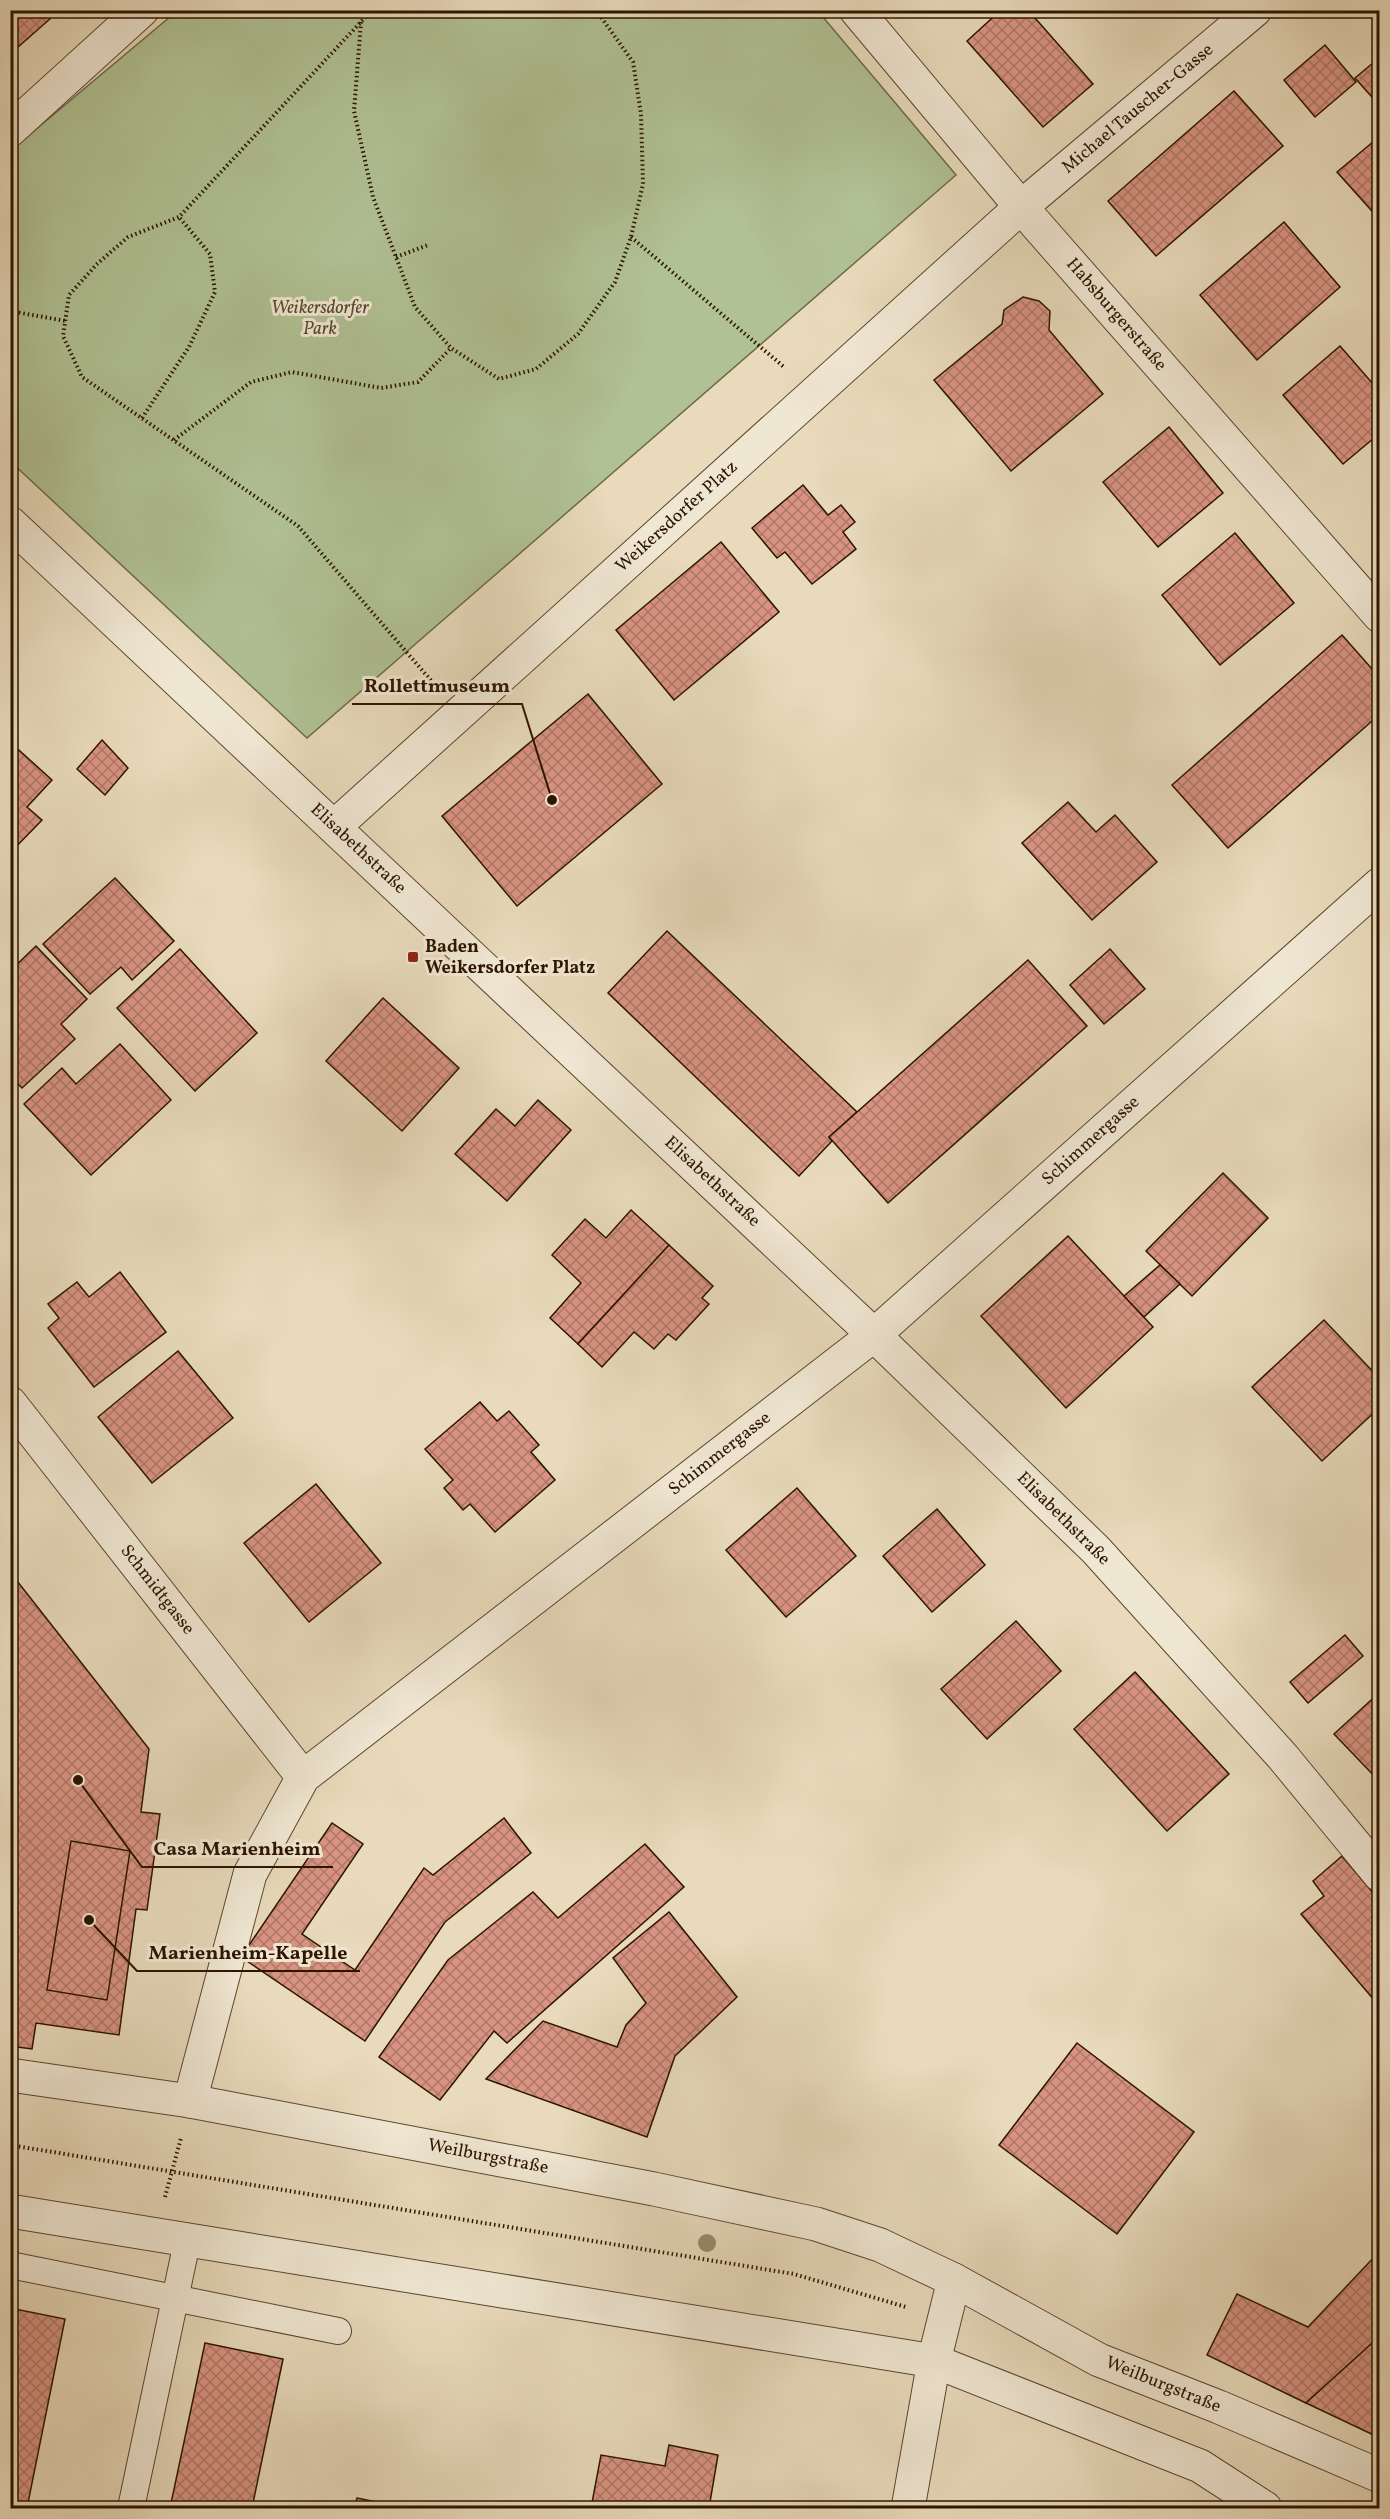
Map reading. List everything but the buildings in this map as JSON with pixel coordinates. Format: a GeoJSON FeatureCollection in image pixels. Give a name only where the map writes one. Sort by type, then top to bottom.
{"type":"FeatureCollection","features":[{"type":"Feature","properties":{"kind":"street"},"geometry":{"type":"LineString","coordinates":[[10,130],[142,10]]}},
{"type":"Feature","properties":{"kind":"street","name":"Habsburgerstraße"},"geometry":{"type":"LineString","coordinates":[[856,10],[1021,207],[1380,616]]}},
{"type":"Feature","properties":{"kind":"street","name":"Michael Tauscher-Gasse"},"geometry":{"type":"LineString","coordinates":[[1021,207],[1255,10]]}},
{"type":"Feature","properties":{"kind":"street","name":"Weikersdorfer Platz"},"geometry":{"type":"LineString","coordinates":[[334,826],[1021,207]]}},
{"type":"Feature","properties":{"kind":"street","name":"Elisabethstraße"},"geometry":{"type":"LineString","coordinates":[[10,523],[874,1335],[1096,1550],[1283,1757],[1380,1875]]}},
{"type":"Feature","properties":{"kind":"street","name":"Schimmergasse"},"geometry":{"type":"LineString","coordinates":[[190,2101],[250,1874],[303,1777],[874,1335],[1380,884]]}},
{"type":"Feature","properties":{"kind":"street","name":"Schmidtgasse"},"geometry":{"type":"LineString","coordinates":[[10,1403],[303,1777]]}},
{"type":"Feature","properties":{"kind":"street","name":"Weilburgstraße"},"geometry":{"type":"LineString","coordinates":[[10,2075],[190,2101],[654,2189],[816,2224],[880,2245],[954,2280],[1099,2360],[1219,2407],[1380,2476]]}},
{"type":"Feature","properties":{"kind":"street"},"geometry":{"type":"LineString","coordinates":[[10,2211],[187,2242],[934,2361],[1200,2466],[1265,2508]]}},
{"type":"Feature","properties":{"kind":"street"},"geometry":{"type":"LineString","coordinates":[[908,2508],[934,2361],[954,2280]]}},
{"type":"Feature","properties":{"kind":"lane"},"geometry":{"type":"LineString","coordinates":[[131,2508],[187,2242]]}},
{"type":"Feature","properties":{"kind":"lane"},"geometry":{"type":"LineString","coordinates":[[10,2265],[338,2331]]}},
{"type":"Feature","properties":{"kind":"path"},"geometry":{"type":"LineString","coordinates":[[372,10],[179,217],[129,237],[98,264],[69,295],[63,336],[82,377],[298,526],[459,714]]}},
{"type":"Feature","properties":{"kind":"path"},"geometry":{"type":"LineString","coordinates":[[361,22],[354,111],[373,197],[415,307],[451,348],[499,379],[536,369],[578,334],[615,282],[631,237],[643,184],[641,114],[633,62],[596,10]]}},
{"type":"Feature","properties":{"kind":"path"},"geometry":{"type":"LineString","coordinates":[[142,418],[189,347],[215,292],[210,254],[179,217]]}},
{"type":"Feature","properties":{"kind":"path"},"geometry":{"type":"LineString","coordinates":[[631,237],[815,393]]}},
{"type":"Feature","properties":{"kind":"path"},"geometry":{"type":"LineString","coordinates":[[396,257],[428,245]]}},
{"type":"Feature","properties":{"kind":"path"},"geometry":{"type":"LineString","coordinates":[[10,311],[66,321]]}},
{"type":"Feature","properties":{"kind":"path"},"geometry":{"type":"LineString","coordinates":[[174,440],[251,382],[291,372],[381,388],[418,382],[451,348]]}},
{"type":"Feature","properties":{"kind":"path"},"geometry":{"type":"LineString","coordinates":[[154,2236],[190,2101]]}},
{"type":"Feature","properties":{"kind":"green space","name":"Weikersdorfer Park"},"geometry":{"type":"Polygon","coordinates":[[[817,10],[956,175],[307,738],[11,462],[10,151],[177,11],[817,10]]]}},
{"type":"Feature","properties":{"kind":"place","name":"Rollettmuseum"},"geometry":{"type":"Point","coordinates":[552,800]}},
{"type":"Feature","properties":{"kind":"place","name":"Baden Weikersdorfer Platz"},"geometry":{"type":"Point","coordinates":[413,957]}},
{"type":"Feature","properties":{"kind":"place","name":"Casa Marienheim"},"geometry":{"type":"Point","coordinates":[78,1780]}},
{"type":"Feature","properties":{"kind":"place","name":"Marienheim-Kapelle"},"geometry":{"type":"Point","coordinates":[89,1920]}}]}
